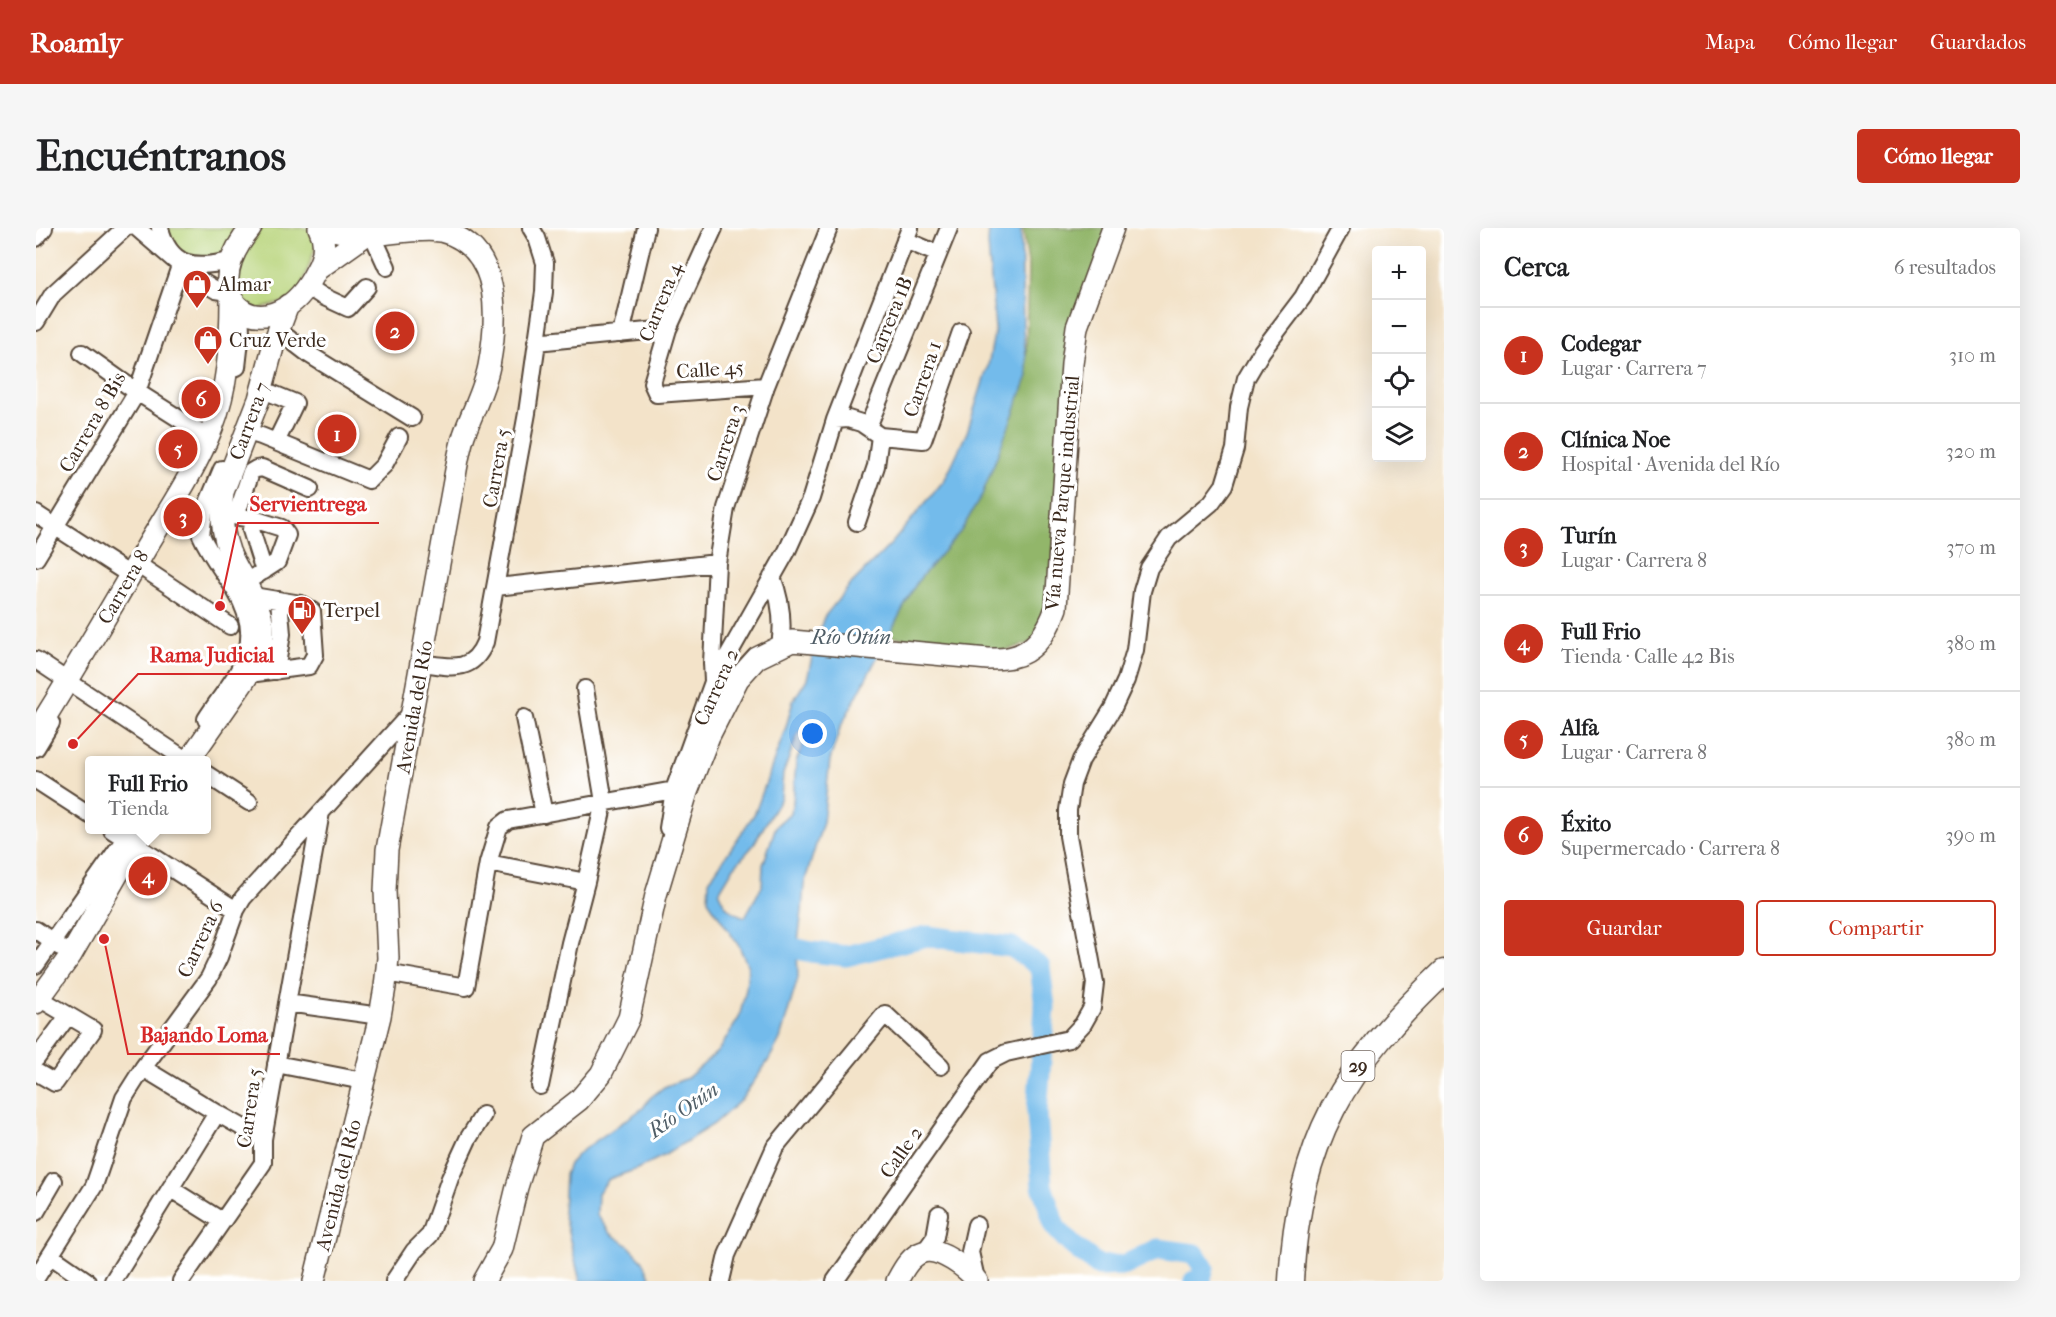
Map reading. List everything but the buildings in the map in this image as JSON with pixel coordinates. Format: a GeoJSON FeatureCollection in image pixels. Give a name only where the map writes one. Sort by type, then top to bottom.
{"type":"FeatureCollection","features":[{"type":"Feature","properties":{"kind":"highway","name":"29"},"geometry":{"type":"LineString","coordinates":[[1292,1281],[1296,1227],[1304,1181],[1333,1105],[1360,1063],[1396,1020],[1444,972]]}},
{"type":"Feature","properties":{"kind":"main road"},"geometry":{"type":"LineString","coordinates":[[230,261],[251,228]]}},
{"type":"Feature","properties":{"kind":"main road"},"geometry":{"type":"LineString","coordinates":[[313,277],[322,261],[324,244],[319,228]]}},
{"type":"Feature","properties":{"kind":"main road","name":"Avenida del Río"},"geometry":{"type":"LineString","coordinates":[[314,1281],[380,1016],[389,935],[385,891],[387,850],[460,448],[480,398],[489,367],[494,327],[493,291],[487,270],[477,253],[466,243],[440,231],[403,229],[369,235],[328,228]]}},
{"type":"Feature","properties":{"kind":"main road","name":"Vía nueva Parque industrial"},"geometry":{"type":"LineString","coordinates":[[786,644],[988,659],[1014,657],[1031,647],[1046,631],[1056,608],[1072,364],[1077,327],[1113,228]]}},
{"type":"Feature","properties":{"kind":"main road","name":"Avenida del Río"},"geometry":{"type":"LineString","coordinates":[[282,317],[313,277],[369,235]]}},
{"type":"Feature","properties":{"kind":"main road","name":"Carrera 8"},"geometry":{"type":"LineString","coordinates":[[36,732],[71,682],[137,569],[208,437],[224,384],[231,339],[233,300],[227,275],[230,261]]}},
{"type":"Feature","properties":{"kind":"main road"},"geometry":{"type":"LineString","coordinates":[[233,300],[257,316],[282,317]]}},
{"type":"Feature","properties":{"kind":"main road","name":"Carrera 7"},"geometry":{"type":"LineString","coordinates":[[187,756],[249,674],[259,655],[263,639],[254,583],[230,552],[236,516],[223,492],[247,432],[282,317]]}},
{"type":"Feature","properties":{"kind":"main road"},"geometry":{"type":"LineString","coordinates":[[656,895],[687,792],[722,710],[738,679],[757,658],[786,644]]}},
{"type":"Feature","properties":{"kind":"main road"},"geometry":{"type":"LineString","coordinates":[[38,1000],[71,955],[129,834]]}},
{"type":"Feature","properties":{"kind":"main road","name":"Carrera 2"},"geometry":{"type":"LineString","coordinates":[[489,1280],[502,1249],[517,1187],[533,1136],[579,1101],[601,1074],[629,1018],[656,895]]}},
{"type":"Feature","properties":{"kind":"main road"},"geometry":{"type":"LineString","coordinates":[[897,1281],[913,1258],[925,1251],[955,1262],[977,1280]]}},
{"type":"Feature","properties":{"kind":"street"},"geometry":{"type":"LineString","coordinates":[[36,238],[44,228]]}},
{"type":"Feature","properties":{"kind":"street"},"geometry":{"type":"LineString","coordinates":[[36,322],[53,294],[125,228]]}},
{"type":"Feature","properties":{"kind":"street"},"geometry":{"type":"LineString","coordinates":[[137,228],[176,261],[233,300],[242,332],[233,386],[218,434],[188,495],[137,569]]}},
{"type":"Feature","properties":{"kind":"street"},"geometry":{"type":"LineString","coordinates":[[160,228],[166,245],[176,261],[201,266],[230,261]]}},
{"type":"Feature","properties":{"kind":"street","name":"Carrera 5"},"geometry":{"type":"LineString","coordinates":[[422,663],[454,667],[474,661],[486,642],[527,413],[544,292],[545,263],[537,238],[531,228]]}},
{"type":"Feature","properties":{"kind":"street"},"geometry":{"type":"LineString","coordinates":[[621,334],[646,228]]}},
{"type":"Feature","properties":{"kind":"street","name":"Carrera 4"},"geometry":{"type":"LineString","coordinates":[[657,394],[652,383],[668,329],[714,228]]}},
{"type":"Feature","properties":{"kind":"street","name":"Carrera 3"},"geometry":{"type":"LineString","coordinates":[[713,682],[717,563],[726,508],[766,386],[829,228]]}},
{"type":"Feature","properties":{"kind":"street","name":"Carrera 1B"},"geometry":{"type":"LineString","coordinates":[[857,522],[876,466],[874,432],[949,228]]}},
{"type":"Feature","properties":{"kind":"street","name":"Calle 2"},"geometry":{"type":"LineString","coordinates":[[835,1281],[990,1061],[1006,1053],[1069,1039],[1083,1024],[1092,1008],[1095,983],[1068,836],[1068,810],[1072,784],[1081,759],[1113,708],[1126,680],[1135,650],[1142,591],[1149,568],[1169,538],[1211,503],[1224,485],[1235,449],[1239,407],[1246,378],[1262,351],[1303,297],[1341,228]]}},
{"type":"Feature","properties":{"kind":"street"},"geometry":{"type":"LineString","coordinates":[[907,234],[938,254]]}},
{"type":"Feature","properties":{"kind":"street","name":"Carrera 2"},"geometry":{"type":"LineString","coordinates":[[656,895],[674,790],[713,682],[787,551],[811,498],[835,420],[907,234]]}},
{"type":"Feature","properties":{"kind":"street"},"geometry":{"type":"LineString","coordinates":[[369,235],[387,267]]}},
{"type":"Feature","properties":{"kind":"street","name":"Carrera 8 Bis"},"geometry":{"type":"LineString","coordinates":[[36,558],[137,392],[176,261]]}},
{"type":"Feature","properties":{"kind":"street"},"geometry":{"type":"LineString","coordinates":[[313,277],[322,296],[348,308],[368,287]]}},
{"type":"Feature","properties":{"kind":"street"},"geometry":{"type":"LineString","coordinates":[[282,317],[310,355],[412,418]]}},
{"type":"Feature","properties":{"kind":"street"},"geometry":{"type":"LineString","coordinates":[[186,756],[242,662],[250,644],[250,624],[247,612],[205,544],[201,528],[209,498],[282,317]]}},
{"type":"Feature","properties":{"kind":"street"},"geometry":{"type":"LineString","coordinates":[[536,342],[668,329]]}},
{"type":"Feature","properties":{"kind":"street","name":"Carrera 1"},"geometry":{"type":"LineString","coordinates":[[874,432],[923,440],[961,332]]}},
{"type":"Feature","properties":{"kind":"street"},"geometry":{"type":"LineString","coordinates":[[82,353],[137,392],[208,437]]}},
{"type":"Feature","properties":{"kind":"street","name":"Calle 45"},"geometry":{"type":"LineString","coordinates":[[657,394],[766,386]]}},
{"type":"Feature","properties":{"kind":"street"},"geometry":{"type":"LineString","coordinates":[[261,389],[296,403],[276,442]]}},
{"type":"Feature","properties":{"kind":"street"},"geometry":{"type":"LineString","coordinates":[[835,420],[848,419],[874,432]]}},
{"type":"Feature","properties":{"kind":"street"},"geometry":{"type":"LineString","coordinates":[[247,432],[369,480],[384,465],[399,437]]}},
{"type":"Feature","properties":{"kind":"street"},"geometry":{"type":"LineString","coordinates":[[236,516],[251,472],[256,469],[262,468],[310,489]]}},
{"type":"Feature","properties":{"kind":"street"},"geometry":{"type":"LineString","coordinates":[[36,514],[55,527],[137,569],[230,626]]}},
{"type":"Feature","properties":{"kind":"street"},"geometry":{"type":"LineString","coordinates":[[236,516],[282,528],[287,535],[276,562],[254,583]]}},
{"type":"Feature","properties":{"kind":"street"},"geometry":{"type":"LineString","coordinates":[[236,516],[251,530],[254,583]]}},
{"type":"Feature","properties":{"kind":"street"},"geometry":{"type":"LineString","coordinates":[[496,586],[717,563]]}},
{"type":"Feature","properties":{"kind":"street"},"geometry":{"type":"LineString","coordinates":[[772,577],[781,606],[786,644]]}},
{"type":"Feature","properties":{"kind":"street"},"geometry":{"type":"LineString","coordinates":[[249,674],[309,666],[315,655],[312,612],[301,604],[279,600],[254,583]]}},
{"type":"Feature","properties":{"kind":"street"},"geometry":{"type":"LineString","coordinates":[[276,671],[282,634],[279,600]]}},
{"type":"Feature","properties":{"kind":"street"},"geometry":{"type":"LineString","coordinates":[[36,660],[178,756]]}},
{"type":"Feature","properties":{"kind":"street"},"geometry":{"type":"LineString","coordinates":[[36,747],[71,682]]}},
{"type":"Feature","properties":{"kind":"street"},"geometry":{"type":"LineString","coordinates":[[540,1086],[603,802],[585,689]]}},
{"type":"Feature","properties":{"kind":"street","name":"Carrera 6"},"geometry":{"type":"LineString","coordinates":[[42,1266],[94,1186],[124,1098],[143,1068],[209,978],[243,898],[414,711]]}},
{"type":"Feature","properties":{"kind":"street"},"geometry":{"type":"LineString","coordinates":[[524,718],[544,814]]}},
{"type":"Feature","properties":{"kind":"street"},"geometry":{"type":"LineString","coordinates":[[211,777],[249,802]]}},
{"type":"Feature","properties":{"kind":"street"},"geometry":{"type":"LineString","coordinates":[[36,780],[85,812]]}},
{"type":"Feature","properties":{"kind":"street"},"geometry":{"type":"LineString","coordinates":[[386,973],[466,987],[488,863],[499,827],[508,820],[674,790]]}},
{"type":"Feature","properties":{"kind":"street","name":"Carrera 5"},"geometry":{"type":"LineString","coordinates":[[181,1281],[263,1162],[263,1138],[321,811]]}},
{"type":"Feature","properties":{"kind":"street"},"geometry":{"type":"LineString","coordinates":[[36,965],[129,834],[236,910]]}},
{"type":"Feature","properties":{"kind":"street"},"geometry":{"type":"LineString","coordinates":[[488,863],[586,882]]}},
{"type":"Feature","properties":{"kind":"street"},"geometry":{"type":"LineString","coordinates":[[36,930],[71,955]]}},
{"type":"Feature","properties":{"kind":"street"},"geometry":{"type":"LineString","coordinates":[[36,1072],[55,1083],[93,1030],[38,1000]]}},
{"type":"Feature","properties":{"kind":"street"},"geometry":{"type":"LineString","coordinates":[[287,1003],[380,1016]]}},
{"type":"Feature","properties":{"kind":"street"},"geometry":{"type":"LineString","coordinates":[[721,1281],[727,1255],[775,1148],[885,1014],[941,1066]]}},
{"type":"Feature","properties":{"kind":"street"},"geometry":{"type":"LineString","coordinates":[[36,1059],[68,1016]]}},
{"type":"Feature","properties":{"kind":"street"},"geometry":{"type":"LineString","coordinates":[[276,1064],[363,1081]]}},
{"type":"Feature","properties":{"kind":"street"},"geometry":{"type":"LineString","coordinates":[[143,1068],[263,1138]]}},
{"type":"Feature","properties":{"kind":"street"},"geometry":{"type":"LineString","coordinates":[[113,1281],[217,1113]]}},
{"type":"Feature","properties":{"kind":"street"},"geometry":{"type":"LineString","coordinates":[[394,1281],[414,1251],[430,1235],[450,1178],[468,1139],[483,1115]]}},
{"type":"Feature","properties":{"kind":"street"},"geometry":{"type":"LineString","coordinates":[[36,1212],[54,1181]]}},
{"type":"Feature","properties":{"kind":"street"},"geometry":{"type":"LineString","coordinates":[[171,1189],[222,1221]]}},
{"type":"Feature","properties":{"kind":"street"},"geometry":{"type":"LineString","coordinates":[[925,1251],[935,1237],[939,1214]]}},
{"type":"Feature","properties":{"kind":"street"},"geometry":{"type":"LineString","coordinates":[[976,1225],[970,1252],[977,1280]]}},
{"type":"Feature","properties":{"kind":"street"},"geometry":{"type":"LineString","coordinates":[[42,1266],[87,1281]]}},
{"type":"Feature","properties":{"kind":"green space"},"geometry":{"type":"Polygon","coordinates":[[[161,228],[319,228],[321,230],[298,298],[246,313],[230,262],[181,261],[161,228]]]}},
{"type":"Feature","properties":{"kind":"green space"},"geometry":{"type":"Polygon","coordinates":[[[1023,228],[1113,228],[1077,327],[1058,563],[1039,640],[1004,651],[864,633],[995,462],[1026,361],[1028,264],[1023,228]]]}},
{"type":"Feature","properties":{"kind":"water","name":"Río Otún"},"geometry":{"type":"Polygon","coordinates":[[[989,228],[1021,228],[1023,329],[1028,376],[982,495],[961,531],[917,582],[840,728],[830,760],[823,822],[804,884],[797,949],[798,978],[780,1039],[741,1100],[714,1124],[665,1155],[637,1169],[609,1179],[598,1193],[597,1215],[610,1233],[629,1246],[643,1261],[652,1281],[580,1281],[563,1212],[565,1175],[569,1164],[580,1152],[643,1108],[650,1098],[664,1087],[687,1078],[705,1063],[718,1051],[739,1018],[746,989],[748,967],[739,946],[708,900],[709,881],[755,813],[793,701],[807,679],[824,617],[851,584],[891,544],[945,479],[967,432],[988,366],[995,329],[988,244],[989,228]],[[804,728],[798,733],[783,774],[781,798],[752,847],[734,867],[719,892],[728,908],[745,917],[762,886],[763,865],[776,826],[790,813],[793,803],[796,762],[803,745],[804,728]]]}},
{"type":"Feature","properties":{"kind":"waterway"},"geometry":{"type":"LineString","coordinates":[[775,944],[811,952],[846,956],[927,936],[1012,947],[1040,967],[1045,1007],[1037,1112],[1042,1186],[1055,1227],[1072,1245],[1099,1266],[1125,1265],[1158,1249],[1195,1254],[1204,1268],[1201,1278],[1194,1281]]}},
{"type":"Feature","properties":{"kind":"waterway"},"geometry":{"type":"LineString","coordinates":[[1201,1278],[1210,1281]]}},
{"type":"Feature","properties":{"kind":"place","name":"Almar"},"geometry":{"type":"Point","coordinates":[197,310]}},
{"type":"Feature","properties":{"kind":"place","name":"Clínica Noe"},"geometry":{"type":"Point","coordinates":[395,331]}},
{"type":"Feature","properties":{"kind":"place","name":"Cruz Verde"},"geometry":{"type":"Point","coordinates":[208,366]}},
{"type":"Feature","properties":{"kind":"place","name":"Éxito"},"geometry":{"type":"Point","coordinates":[201,399]}},
{"type":"Feature","properties":{"kind":"place","name":"Codegar"},"geometry":{"type":"Point","coordinates":[337,434]}},
{"type":"Feature","properties":{"kind":"place","name":"Alfa"},"geometry":{"type":"Point","coordinates":[178,449]}},
{"type":"Feature","properties":{"kind":"place","name":"Turín"},"geometry":{"type":"Point","coordinates":[183,517]}},
{"type":"Feature","properties":{"kind":"place","name":"Servientrega"},"geometry":{"type":"Point","coordinates":[220,606]}},
{"type":"Feature","properties":{"kind":"place","name":"Terpel"},"geometry":{"type":"Point","coordinates":[302,636]}},
{"type":"Feature","properties":{"kind":"place","name":"Rama Judicial"},"geometry":{"type":"Point","coordinates":[73,744]}},
{"type":"Feature","properties":{"kind":"place","name":"Full Frio"},"geometry":{"type":"Point","coordinates":[148,876]}},
{"type":"Feature","properties":{"kind":"place","name":"Bajando Loma"},"geometry":{"type":"Point","coordinates":[104,939]}}]}
